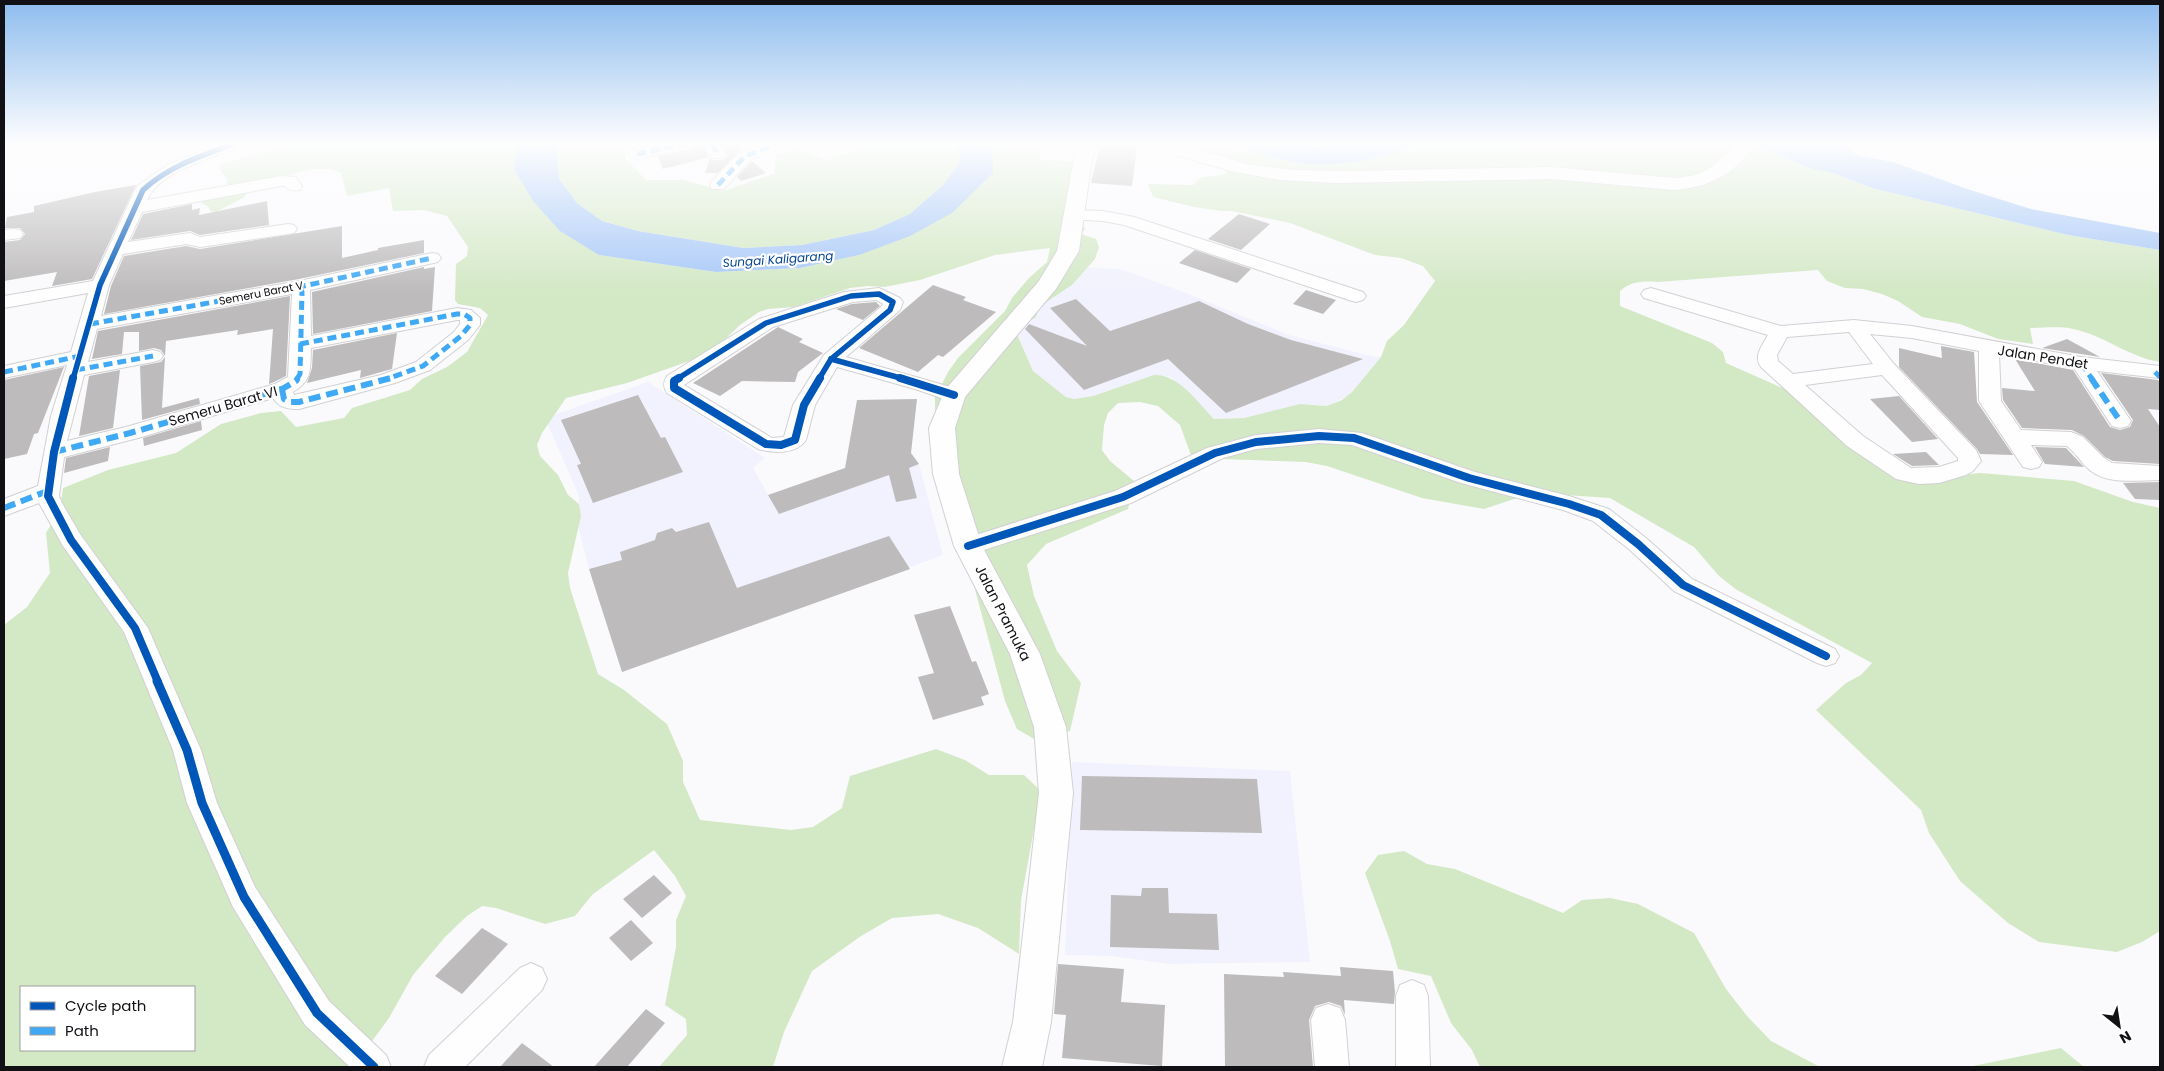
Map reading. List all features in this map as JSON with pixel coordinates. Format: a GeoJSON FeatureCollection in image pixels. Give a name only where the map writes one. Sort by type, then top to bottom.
{"type":"FeatureCollection","features":[{"type":"Feature","properties":{"kind":"main road","name":"Jalan Pramuka"},"geometry":{"type":"LineString","coordinates":[[1022,1067],[1032,1022],[1056,793],[1050,727],[1025,654],[968,546],[946,474],[942,428],[954,395],[1048,284],[1068,251],[1077,194]]}},
{"type":"Feature","properties":{"kind":"street"},"geometry":{"type":"LineString","coordinates":[[141,194],[118,249],[100,285],[62,416],[54,452],[50,503],[71,540],[135,628],[187,750],[202,802],[244,897],[318,1013],[374,1067]]}},
{"type":"Feature","properties":{"kind":"street"},"geometry":{"type":"LineString","coordinates":[[134,208],[210,194]]}},
{"type":"Feature","properties":{"kind":"street"},"geometry":{"type":"LineString","coordinates":[[1074,215],[1103,216],[1128,221],[1356,296]]}},
{"type":"Feature","properties":{"kind":"street"},"geometry":{"type":"LineString","coordinates":[[118,249],[190,238],[194,242],[200,242],[288,229]]}},
{"type":"Feature","properties":{"kind":"street","name":"Semeru Barat V"},"geometry":{"type":"LineString","coordinates":[[90,324],[299,287],[432,258]]}},
{"type":"Feature","properties":{"kind":"street"},"geometry":{"type":"LineString","coordinates":[[4,302],[100,285]]}},
{"type":"Feature","properties":{"kind":"street","name":"Semeru Barat VI"},"geometry":{"type":"LineString","coordinates":[[54,452],[130,433],[282,389],[296,381],[300,374],[302,292],[299,287]]}},
{"type":"Feature","properties":{"kind":"street"},"geometry":{"type":"LineString","coordinates":[[879,294],[893,302],[890,310],[831,359],[804,405],[796,440],[787,445],[766,444],[674,388],[674,381],[680,375],[710,359],[766,323],[851,296],[879,294]]}},
{"type":"Feature","properties":{"kind":"street"},"geometry":{"type":"LineString","coordinates":[[1651,294],[1780,332],[1854,326],[1912,332],[1992,348]]}},
{"type":"Feature","properties":{"kind":"street"},"geometry":{"type":"LineString","coordinates":[[282,389],[284,400],[299,402],[405,373],[423,366],[461,336],[470,326],[470,318],[464,314],[457,314],[300,344]]}},
{"type":"Feature","properties":{"kind":"street"},"geometry":{"type":"LineString","coordinates":[[1780,332],[1767,355],[1768,363],[1856,441],[1899,471],[1911,476],[1945,474],[1966,466],[1970,461],[1968,455],[1888,368],[1854,326]]}},
{"type":"Feature","properties":{"kind":"street","name":"Jalan Pendet"},"geometry":{"type":"LineString","coordinates":[[2032,462],[1990,401],[1988,352],[1992,348],[2159,374]]}},
{"type":"Feature","properties":{"kind":"street"},"geometry":{"type":"LineString","coordinates":[[4,372],[153,356]]}},
{"type":"Feature","properties":{"kind":"street"},"geometry":{"type":"LineString","coordinates":[[831,359],[922,384],[954,395]]}},
{"type":"Feature","properties":{"kind":"street"},"geometry":{"type":"LineString","coordinates":[[2081,363],[2120,421]]}},
{"type":"Feature","properties":{"kind":"street"},"geometry":{"type":"LineString","coordinates":[[1788,381],[1888,368]]}},
{"type":"Feature","properties":{"kind":"street"},"geometry":{"type":"LineString","coordinates":[[968,546],[1123,497],[1214,453],[1256,442],[1319,436],[1354,438],[1469,478],[1570,504],[1601,515],[1638,544],[1683,585],[1826,656]]}},
{"type":"Feature","properties":{"kind":"street"},"geometry":{"type":"LineString","coordinates":[[2014,437],[2071,439],[2079,443],[2103,468],[2113,471],[2160,473]]}},
{"type":"Feature","properties":{"kind":"street"},"geometry":{"type":"LineString","coordinates":[[4,508],[50,490]]}},
{"type":"Feature","properties":{"kind":"street"},"geometry":{"type":"LineString","coordinates":[[441,1067],[531,979]]}},
{"type":"Feature","properties":{"kind":"street"},"geometry":{"type":"LineString","coordinates":[[1412,996],[1413,1067]]}},
{"type":"Feature","properties":{"kind":"street"},"geometry":{"type":"LineString","coordinates":[[1328,1020],[1332,1067]]}},
{"type":"Feature","properties":{"kind":"shaded area"},"geometry":{"type":"Polygon","coordinates":[[[1086,267],[1120,269],[1181,291],[1289,335],[1381,357],[1348,396],[1327,406],[1309,404],[1244,418],[1214,419],[1171,377],[1154,375],[1093,396],[1074,399],[1066,397],[1033,371],[1016,332],[1039,307],[1067,289],[1086,267]]]}},
{"type":"Feature","properties":{"kind":"shaded area"},"geometry":{"type":"Polygon","coordinates":[[[648,382],[765,458],[753,468],[779,514],[919,464],[943,555],[622,672],[589,569],[579,530],[579,496],[545,418],[648,382]]]}},
{"type":"Feature","properties":{"kind":"shaded area"},"geometry":{"type":"Polygon","coordinates":[[[1072,762],[1290,771],[1310,962],[1168,964],[1112,956],[1065,955],[1072,762]]]}},
{"type":"Feature","properties":{"kind":"green space"},"geometry":{"type":"Polygon","coordinates":[[[216,194],[247,194],[243,198],[216,212],[210,211],[209,207],[201,203],[216,194]]]}},
{"type":"Feature","properties":{"kind":"green space"},"geometry":{"type":"Polygon","coordinates":[[[390,194],[539,194],[599,255],[716,272],[800,268],[859,255],[935,194],[1068,194],[1063,224],[1086,228],[1081,234],[1096,239],[1099,247],[1095,259],[1072,285],[1039,307],[1036,317],[1018,328],[1016,332],[1033,371],[1066,397],[1074,399],[1093,396],[1154,375],[1163,376],[1180,384],[1214,419],[1244,418],[1300,404],[1327,406],[1342,400],[1352,392],[1381,357],[1387,341],[1404,325],[1435,281],[1423,266],[1401,258],[1375,255],[1290,223],[1232,211],[1194,207],[1153,197],[1152,194],[1897,194],[2068,235],[2160,250],[2160,362],[2137,356],[2095,336],[2068,328],[2030,328],[2033,344],[1998,339],[1960,324],[1922,317],[1898,301],[1882,294],[1863,289],[1845,288],[1827,281],[1818,270],[1638,282],[1620,291],[1620,306],[1712,343],[1723,352],[1726,363],[1791,392],[1910,481],[1980,473],[2074,481],[2133,502],[2160,508],[2160,931],[2142,942],[2117,952],[2039,942],[2008,923],[1960,881],[1929,833],[1921,810],[1816,710],[1846,683],[1861,675],[1872,663],[1737,590],[1719,576],[1694,547],[1610,498],[1565,495],[1544,489],[1484,509],[1422,498],[1327,466],[1306,462],[1192,458],[1180,425],[1158,406],[1140,402],[1118,403],[1108,413],[1104,425],[1102,450],[1110,461],[1134,481],[1128,509],[1046,544],[1027,565],[1034,596],[1057,651],[1081,683],[1070,731],[1034,739],[1017,729],[1005,701],[973,582],[980,551],[935,439],[935,398],[948,372],[958,358],[1005,311],[1012,298],[1029,278],[1047,262],[1050,248],[995,255],[920,280],[884,287],[850,288],[794,307],[768,309],[759,312],[740,325],[719,345],[698,358],[627,383],[566,398],[542,433],[537,445],[540,456],[558,475],[568,495],[579,504],[581,516],[568,573],[570,588],[598,674],[624,690],[667,724],[683,761],[683,782],[700,820],[791,830],[813,827],[842,808],[850,776],[936,749],[965,760],[989,775],[1024,775],[1041,791],[1021,900],[1019,954],[978,928],[938,914],[892,918],[861,936],[812,971],[784,1032],[773,1067],[659,1067],[687,1035],[686,1019],[665,1005],[676,947],[676,920],[686,896],[675,876],[654,850],[593,894],[575,916],[545,924],[496,908],[482,906],[467,916],[445,937],[413,975],[389,1018],[353,1067],[4,1067],[4,625],[27,607],[50,573],[46,533],[60,509],[63,488],[108,470],[176,453],[221,424],[261,413],[281,411],[296,427],[344,418],[352,408],[410,390],[422,379],[447,367],[467,352],[488,315],[480,308],[458,304],[455,300],[456,264],[467,256],[468,247],[447,216],[424,210],[393,211],[390,194]]]}},
{"type":"Feature","properties":{"kind":"green space"},"geometry":{"type":"Polygon","coordinates":[[[570,194],[933,194],[910,214],[874,230],[802,245],[743,248],[638,231],[602,221],[577,203],[570,194]]]}},
{"type":"Feature","properties":{"kind":"green space"},"geometry":{"type":"Polygon","coordinates":[[[1404,851],[1427,864],[1455,869],[1563,913],[1582,900],[1610,898],[1638,904],[1694,933],[1726,989],[1747,1016],[1771,1041],[1820,1067],[1480,1067],[1472,1050],[1451,1023],[1431,976],[1398,969],[1390,941],[1365,873],[1378,855],[1404,851]]]}},
{"type":"Feature","properties":{"kind":"green space"},"geometry":{"type":"Polygon","coordinates":[[[2061,1048],[2084,1067],[1968,1067],[2061,1048]]]}},
{"type":"Feature","properties":{"kind":"water","name":"Sungai Kaligarang"},"geometry":{"type":"Polygon","coordinates":[[[529,194],[570,194],[577,203],[602,221],[638,231],[743,248],[802,245],[874,230],[910,214],[933,194],[971,194],[952,213],[910,236],[859,255],[800,268],[716,272],[599,255],[560,231],[529,194]]]}},
{"type":"Feature","properties":{"kind":"water"},"geometry":{"type":"Polygon","coordinates":[[[1897,194],[1983,194],[2031,209],[2160,233],[2160,250],[2068,235],[1897,194]]]}},
{"type":"Feature","properties":{"kind":"building"},"geometry":{"type":"Polygon","coordinates":[[[86,194],[132,194],[92,279],[52,286],[57,272],[4,281],[4,242],[20,240],[25,234],[20,228],[5,228],[7,217],[34,212],[34,206],[86,194]]]}},
{"type":"Feature","properties":{"kind":"building"},"geometry":{"type":"Polygon","coordinates":[[[267,201],[269,225],[200,235],[190,231],[131,240],[143,214],[192,204],[192,210],[200,208],[199,215],[267,201]]]}},
{"type":"Feature","properties":{"kind":"building"},"geometry":{"type":"Polygon","coordinates":[[[1239,214],[1270,224],[1241,250],[1208,239],[1239,214]]]}},
{"type":"Feature","properties":{"kind":"building"},"geometry":{"type":"Polygon","coordinates":[[[342,226],[342,258],[378,250],[378,248],[424,240],[424,253],[299,279],[104,314],[111,286],[124,256],[186,246],[200,249],[342,226]]]}},
{"type":"Feature","properties":{"kind":"building"},"geometry":{"type":"Polygon","coordinates":[[[1195,250],[1251,269],[1237,283],[1179,263],[1195,250]]]}},
{"type":"Feature","properties":{"kind":"building"},"geometry":{"type":"Polygon","coordinates":[[[424,267],[424,269],[435,267],[432,311],[313,334],[312,292],[424,267]]]}},
{"type":"Feature","properties":{"kind":"building"},"geometry":{"type":"Polygon","coordinates":[[[933,285],[966,297],[963,300],[996,312],[943,357],[938,355],[918,372],[859,348],[933,285]]]}},
{"type":"Feature","properties":{"kind":"building"},"geometry":{"type":"Polygon","coordinates":[[[1306,290],[1336,300],[1323,314],[1293,304],[1306,290]]]}},
{"type":"Feature","properties":{"kind":"building"},"geometry":{"type":"Polygon","coordinates":[[[290,296],[286,376],[269,384],[273,329],[237,335],[238,330],[166,341],[165,356],[161,350],[154,348],[139,351],[139,332],[124,332],[122,354],[92,359],[98,331],[290,296]]]}},
{"type":"Feature","properties":{"kind":"building"},"geometry":{"type":"Polygon","coordinates":[[[1076,299],[1110,331],[1199,301],[1248,324],[1291,340],[1363,359],[1226,413],[1168,359],[1084,390],[1025,329],[1029,324],[1087,346],[1050,308],[1076,299]]]}},
{"type":"Feature","properties":{"kind":"building"},"geometry":{"type":"Polygon","coordinates":[[[876,302],[880,306],[863,320],[836,309],[852,304],[876,302]]]}},
{"type":"Feature","properties":{"kind":"building"},"geometry":{"type":"Polygon","coordinates":[[[778,327],[803,339],[799,342],[823,353],[798,372],[795,382],[742,381],[720,396],[693,383],[778,327]]]}},
{"type":"Feature","properties":{"kind":"building"},"geometry":{"type":"Polygon","coordinates":[[[397,333],[392,369],[360,378],[361,370],[307,383],[312,368],[313,350],[397,333]]]}},
{"type":"Feature","properties":{"kind":"building"},"geometry":{"type":"Polygon","coordinates":[[[2067,339],[2100,357],[2042,348],[2067,339]]]}},
{"type":"Feature","properties":{"kind":"building"},"geometry":{"type":"Polygon","coordinates":[[[1941,346],[1974,352],[1977,402],[2013,455],[1980,454],[1899,367],[1899,348],[1942,358],[1941,346]]]}},
{"type":"Feature","properties":{"kind":"building"},"geometry":{"type":"Polygon","coordinates":[[[165,357],[162,408],[199,398],[200,404],[142,420],[140,366],[161,362],[165,357]]]}},
{"type":"Feature","properties":{"kind":"building"},"geometry":{"type":"Polygon","coordinates":[[[2015,359],[2073,370],[2110,427],[2120,430],[2130,427],[2133,420],[2101,373],[2158,380],[2160,382],[2160,410],[2148,409],[2160,427],[2160,464],[2113,461],[2105,457],[2084,436],[2072,430],[2022,428],[2003,400],[2002,388],[2035,391],[2015,359]]]}},
{"type":"Feature","properties":{"kind":"building"},"geometry":{"type":"Polygon","coordinates":[[[64,367],[38,433],[34,434],[27,454],[4,459],[4,380],[64,367]]]}},
{"type":"Feature","properties":{"kind":"building"},"geometry":{"type":"Polygon","coordinates":[[[120,370],[113,428],[79,436],[89,376],[120,370]]]}},
{"type":"Feature","properties":{"kind":"building"},"geometry":{"type":"Polygon","coordinates":[[[638,395],[661,438],[665,437],[683,472],[593,503],[577,465],[581,464],[561,420],[638,395]]]}},
{"type":"Feature","properties":{"kind":"building"},"geometry":{"type":"Polygon","coordinates":[[[1899,396],[1938,439],[1912,442],[1870,399],[1899,396]]]}},
{"type":"Feature","properties":{"kind":"building"},"geometry":{"type":"Polygon","coordinates":[[[917,399],[911,453],[919,464],[909,468],[917,498],[896,502],[889,475],[779,514],[768,495],[845,468],[857,400],[917,399]]]}},
{"type":"Feature","properties":{"kind":"building"},"geometry":{"type":"Polygon","coordinates":[[[201,421],[202,430],[144,446],[143,438],[201,421]]]}},
{"type":"Feature","properties":{"kind":"building"},"geometry":{"type":"Polygon","coordinates":[[[110,447],[108,461],[64,473],[66,458],[110,447]]]}},
{"type":"Feature","properties":{"kind":"building"},"geometry":{"type":"Polygon","coordinates":[[[2035,447],[2066,448],[2084,467],[2045,464],[2035,447]]]}},
{"type":"Feature","properties":{"kind":"building"},"geometry":{"type":"Polygon","coordinates":[[[1926,452],[1939,465],[1912,466],[1893,454],[1926,452]]]}},
{"type":"Feature","properties":{"kind":"building"},"geometry":{"type":"Polygon","coordinates":[[[2160,482],[2160,500],[2135,499],[2123,483],[2160,482]]]}},
{"type":"Feature","properties":{"kind":"building"},"geometry":{"type":"Polygon","coordinates":[[[709,522],[737,588],[889,536],[910,569],[622,672],[589,569],[622,560],[620,552],[655,540],[657,533],[672,528],[676,532],[709,522]]]}},
{"type":"Feature","properties":{"kind":"building"},"geometry":{"type":"Polygon","coordinates":[[[950,606],[972,662],[976,661],[989,694],[981,697],[984,705],[933,720],[918,677],[934,673],[914,615],[950,606]]]}},
{"type":"Feature","properties":{"kind":"building"},"geometry":{"type":"Polygon","coordinates":[[[1082,776],[1257,779],[1262,833],[1080,830],[1082,776]]]}},
{"type":"Feature","properties":{"kind":"building"},"geometry":{"type":"Polygon","coordinates":[[[654,875],[672,893],[642,918],[623,899],[654,875]]]}},
{"type":"Feature","properties":{"kind":"building"},"geometry":{"type":"Polygon","coordinates":[[[1142,888],[1168,888],[1169,913],[1217,914],[1219,950],[1110,947],[1111,895],[1141,896],[1142,888]]]}},
{"type":"Feature","properties":{"kind":"building"},"geometry":{"type":"Polygon","coordinates":[[[631,920],[653,943],[631,961],[609,938],[631,920]]]}},
{"type":"Feature","properties":{"kind":"building"},"geometry":{"type":"Polygon","coordinates":[[[482,928],[508,944],[462,994],[435,976],[482,928]]]}},
{"type":"Feature","properties":{"kind":"building"},"geometry":{"type":"Polygon","coordinates":[[[1058,964],[1124,969],[1121,1002],[1165,1005],[1162,1066],[1062,1058],[1066,1015],[1054,1014],[1058,964]]]}},
{"type":"Feature","properties":{"kind":"building"},"geometry":{"type":"Polygon","coordinates":[[[1340,967],[1393,971],[1394,1004],[1344,1000],[1345,1015],[1341,1006],[1329,1002],[1315,1006],[1309,1020],[1313,1067],[1225,1066],[1224,974],[1284,977],[1283,972],[1341,976],[1340,967]]]}},
{"type":"Feature","properties":{"kind":"building"},"geometry":{"type":"Polygon","coordinates":[[[646,1009],[665,1023],[627,1067],[594,1067],[646,1009]]]}},
{"type":"Feature","properties":{"kind":"building"},"geometry":{"type":"Polygon","coordinates":[[[522,1043],[554,1067],[500,1067],[522,1043]]]}},
{"type":"Feature","properties":{"kind":"marked path"},"geometry":{"type":"LineString","coordinates":[[90,324],[299,287],[432,258]]}},
{"type":"Feature","properties":{"kind":"marked path"},"geometry":{"type":"LineString","coordinates":[[54,452],[130,433],[282,389],[296,381],[300,374],[302,292],[299,287]]}},
{"type":"Feature","properties":{"kind":"marked path"},"geometry":{"type":"LineString","coordinates":[[282,389],[284,399],[290,402],[299,402],[388,379],[423,366],[461,336],[470,325],[470,318],[464,314],[457,314],[300,344]]}},
{"type":"Feature","properties":{"kind":"marked path"},"geometry":{"type":"LineString","coordinates":[[4,372],[80,356]]}},
{"type":"Feature","properties":{"kind":"marked path"},"geometry":{"type":"LineString","coordinates":[[76,370],[153,356]]}},
{"type":"Feature","properties":{"kind":"marked path"},"geometry":{"type":"LineString","coordinates":[[2081,363],[2120,421]]}},
{"type":"Feature","properties":{"kind":"marked path"},"geometry":{"type":"LineString","coordinates":[[2155,372],[2160,377]]}},
{"type":"Feature","properties":{"kind":"marked path"},"geometry":{"type":"LineString","coordinates":[[4,508],[50,490]]}},
{"type":"Feature","properties":{"kind":"cycle path"},"geometry":{"type":"LineString","coordinates":[[141,194],[100,285],[62,416],[54,452],[48,496],[71,540],[135,628],[187,750],[202,803],[244,897],[317,1013],[374,1067]]}},
{"type":"Feature","properties":{"kind":"cycle path"},"geometry":{"type":"LineString","coordinates":[[831,359],[890,310],[893,302],[879,294],[851,296],[766,323],[674,381],[674,388],[766,444],[778,445],[795,440],[804,405],[831,359],[922,384],[954,395]]}},
{"type":"Feature","properties":{"kind":"cycle path"},"geometry":{"type":"LineString","coordinates":[[968,546],[1123,497],[1215,453],[1256,442],[1319,436],[1354,438],[1469,478],[1569,504],[1601,515],[1638,544],[1683,585],[1826,656]]}}]}
